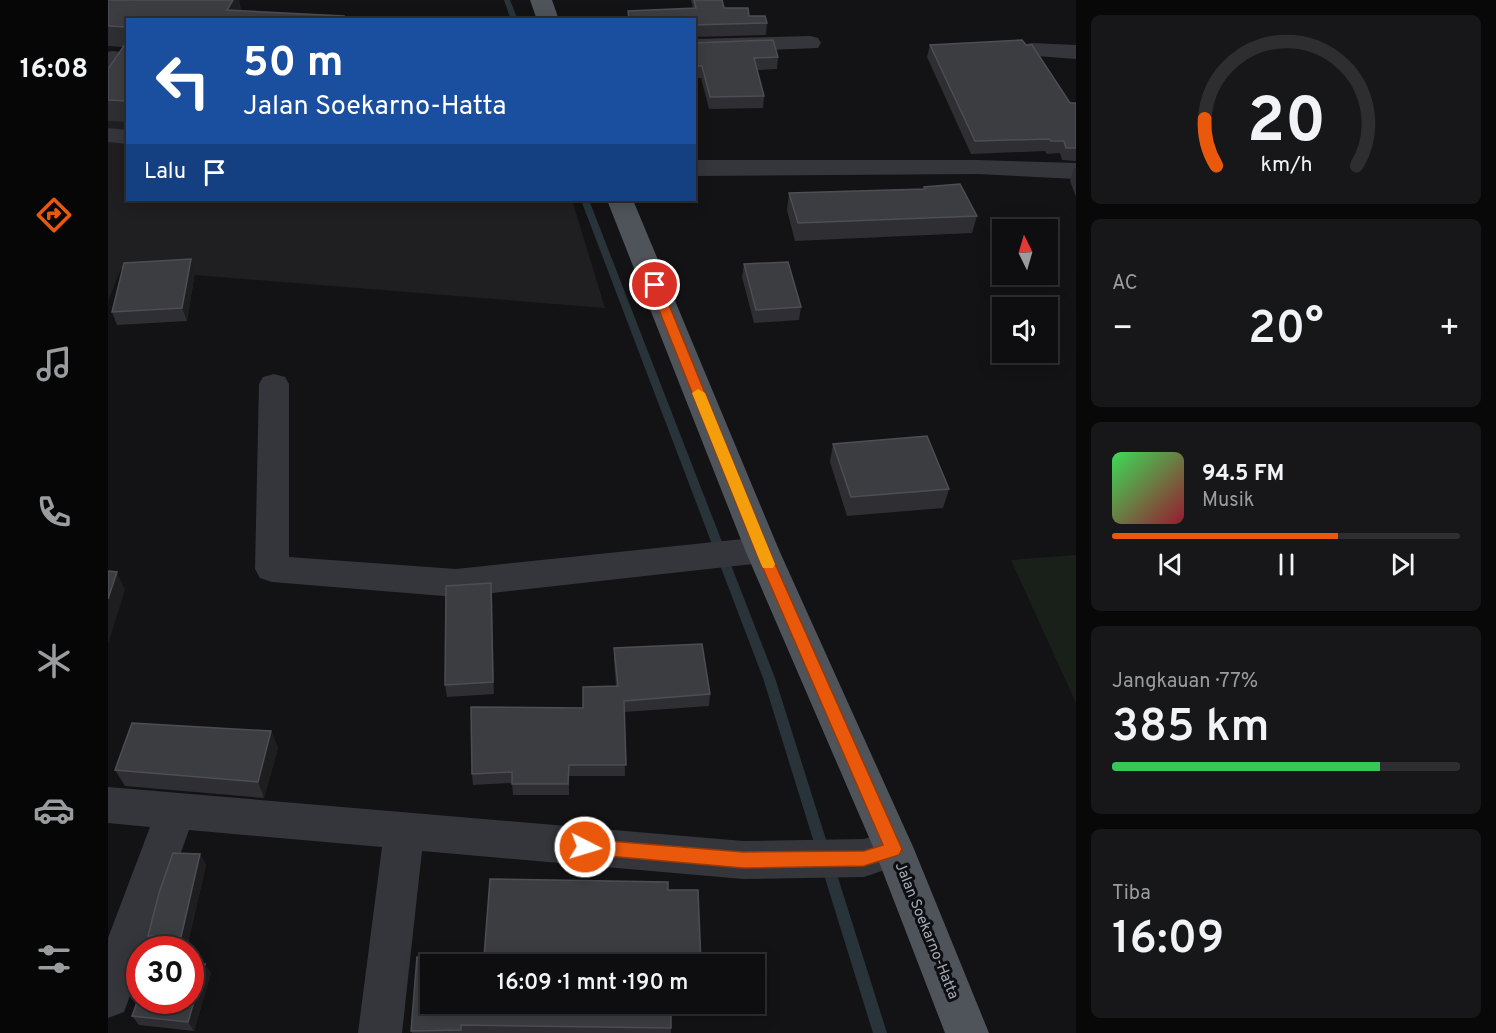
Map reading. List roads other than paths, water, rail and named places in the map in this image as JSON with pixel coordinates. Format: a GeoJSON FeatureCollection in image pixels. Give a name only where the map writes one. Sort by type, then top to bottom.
{"type":"FeatureCollection","features":[{"type":"Feature","properties":{"kind":"main road"},"geometry":{"type":"LineString","coordinates":[[541,0],[548,18]]}},
{"type":"Feature","properties":{"kind":"main road","name":"Jalan Soekarno-Hatta"},"geometry":{"type":"LineString","coordinates":[[620,201],[752,551],[879,854],[967,1033]]}},
{"type":"Feature","properties":{"kind":"street"},"geometry":{"type":"LineString","coordinates":[[696,46],[810,43]]}},
{"type":"Feature","properties":{"kind":"street"},"geometry":{"type":"LineString","coordinates":[[1031,50],[1076,52]]}},
{"type":"Feature","properties":{"kind":"street"},"geometry":{"type":"LineString","coordinates":[[108,135],[126,137]]}},
{"type":"Feature","properties":{"kind":"street"},"geometry":{"type":"LineString","coordinates":[[696,168],[978,166],[1076,171]]}},
{"type":"Feature","properties":{"kind":"street"},"geometry":{"type":"LineString","coordinates":[[273,384],[272,569],[456,583],[752,551]]}},
{"type":"Feature","properties":{"kind":"street"},"geometry":{"type":"LineString","coordinates":[[108,805],[175,813],[743,860],[879,854]]}},
{"type":"Feature","properties":{"kind":"street"},"geometry":{"type":"LineString","coordinates":[[108,996],[175,813]]}},
{"type":"Feature","properties":{"kind":"street"},"geometry":{"type":"LineString","coordinates":[[380,1033],[404,831]]}},
{"type":"Feature","properties":{"kind":"waterway"},"geometry":{"type":"LineString","coordinates":[[507,0],[514,18]]}},
{"type":"Feature","properties":{"kind":"waterway"},"geometry":{"type":"LineString","coordinates":[[585,201],[769,678],[880,1033]]}}]}
